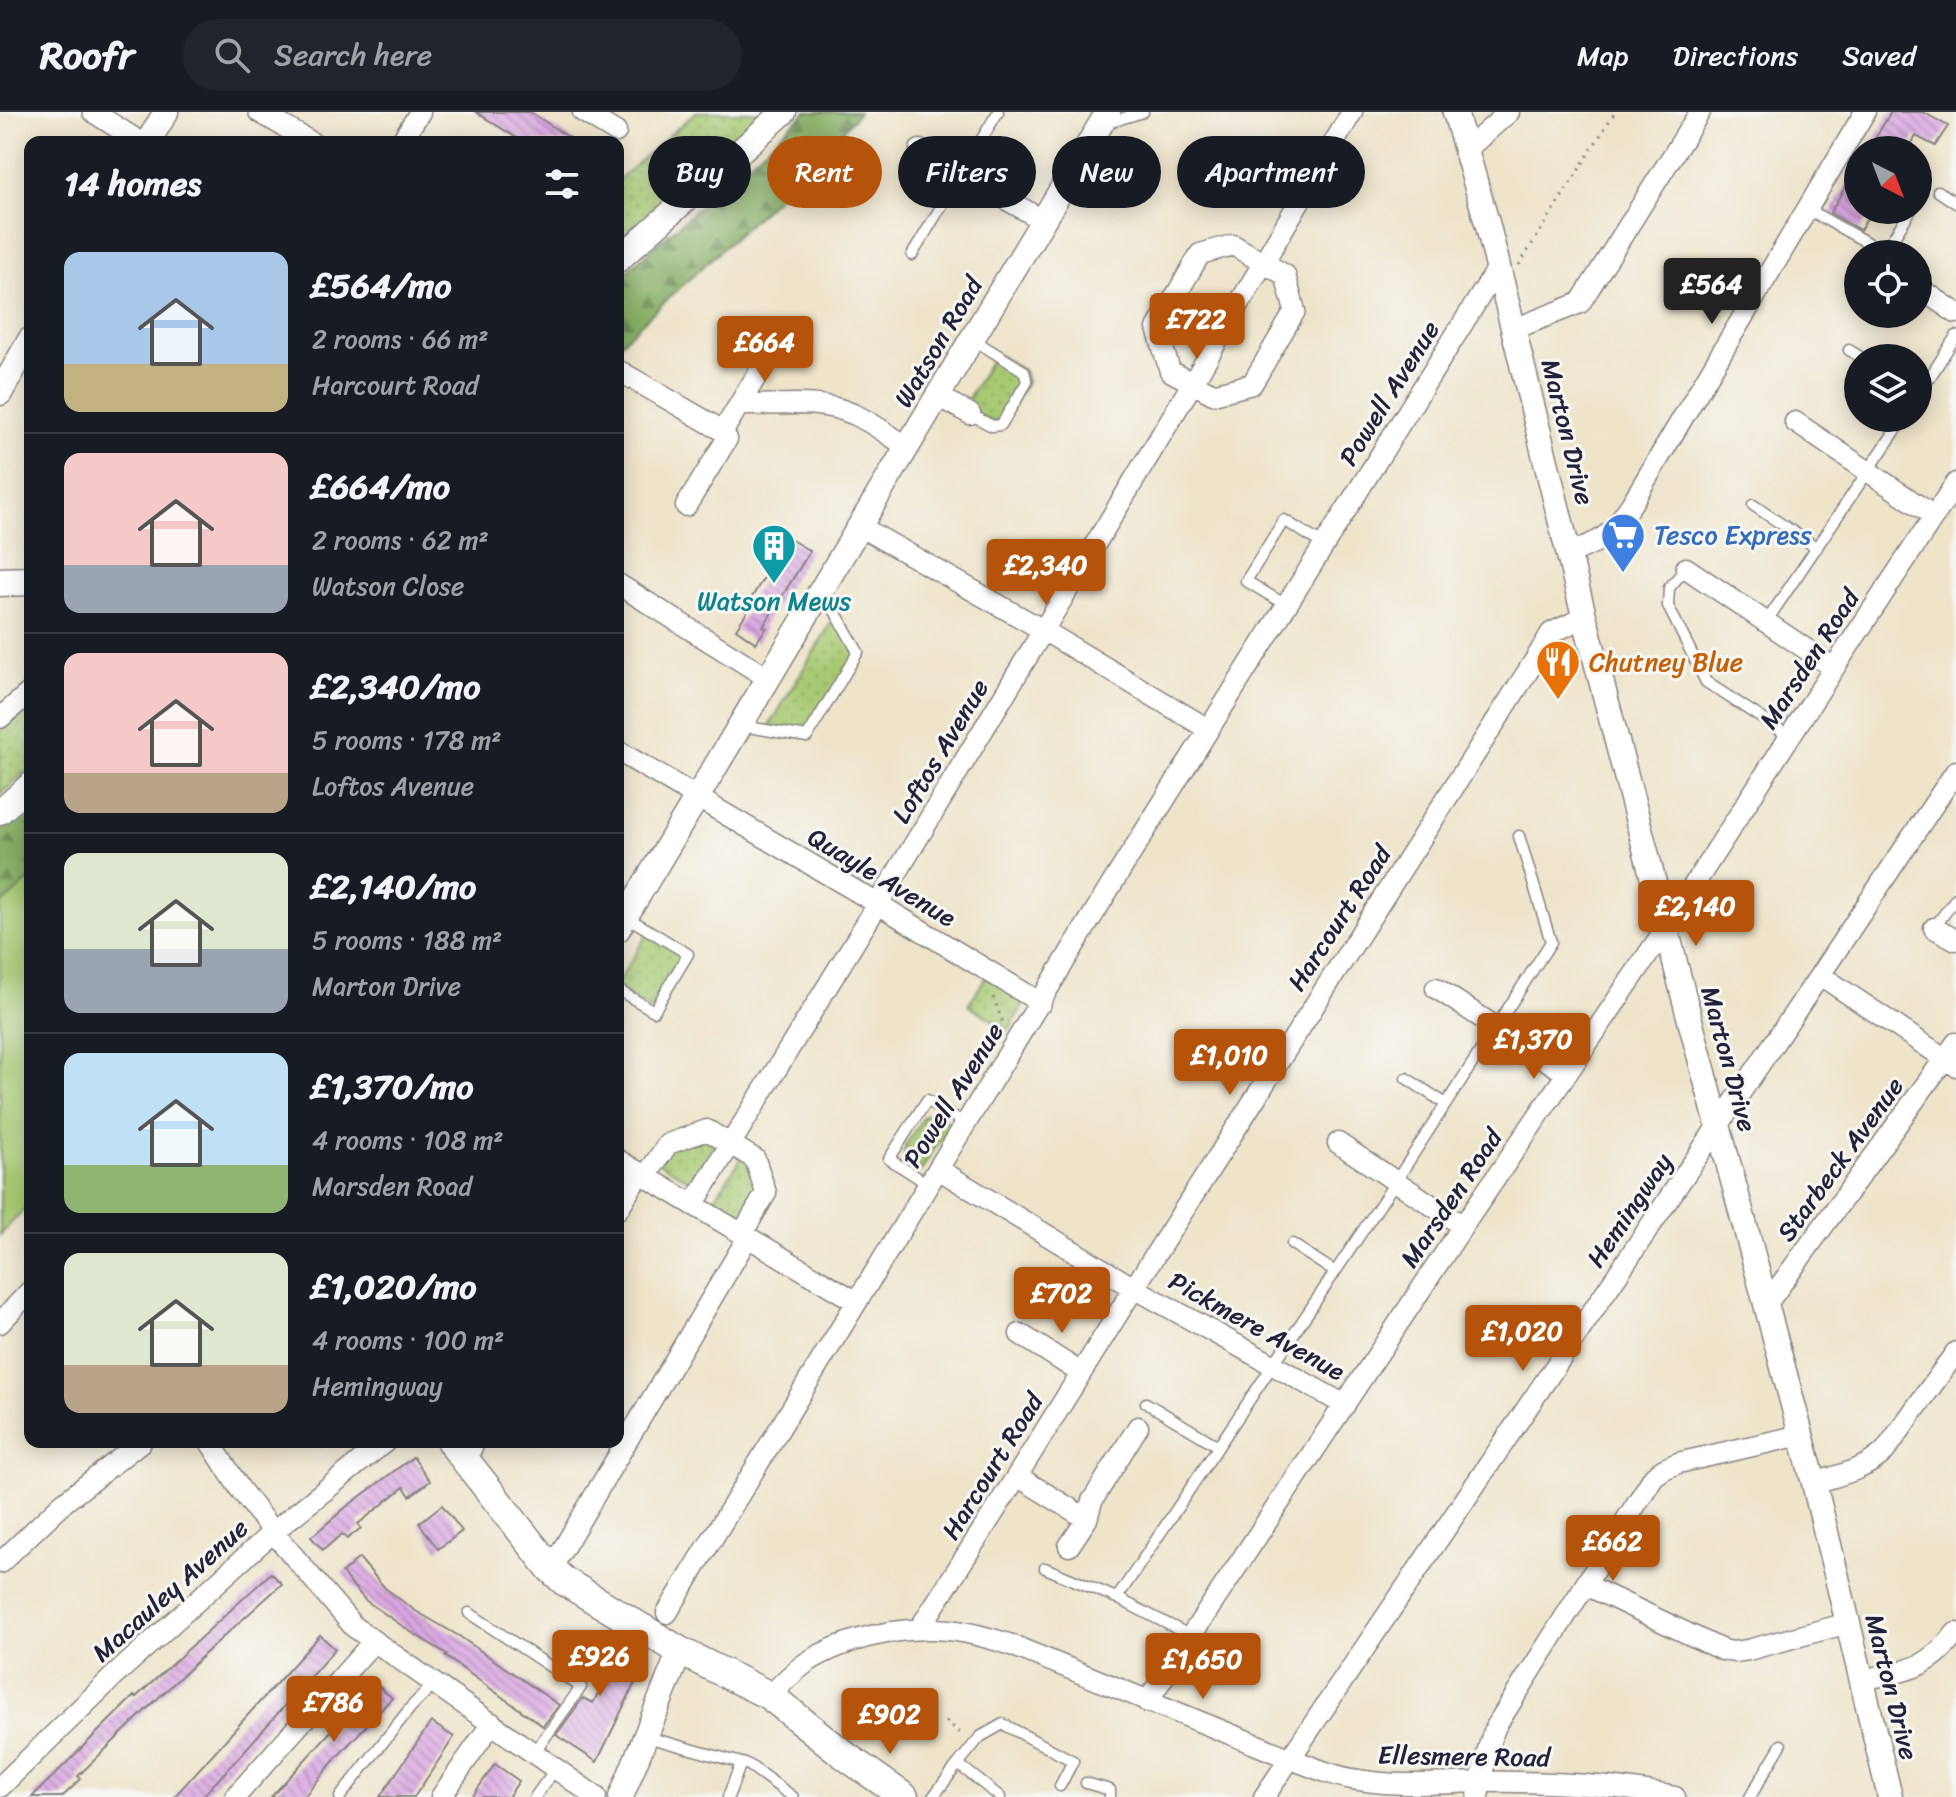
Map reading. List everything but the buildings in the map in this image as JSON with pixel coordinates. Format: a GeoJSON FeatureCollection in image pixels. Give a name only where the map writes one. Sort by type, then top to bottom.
{"type":"FeatureCollection","features":[{"type":"Feature","properties":{"kind":"main road"},"geometry":{"type":"LineString","coordinates":[[0,582],[24,581]]}},
{"type":"Feature","properties":{"kind":"main road"},"geometry":{"type":"LineString","coordinates":[[464,1448],[551,1569],[564,1581],[680,1651],[770,1696],[904,1797]]}},
{"type":"Feature","properties":{"kind":"street"},"geometry":{"type":"LineString","coordinates":[[93,112],[131,136]]}},
{"type":"Feature","properties":{"kind":"street"},"geometry":{"type":"LineString","coordinates":[[152,136],[166,112]]}},
{"type":"Feature","properties":{"kind":"street"},"geometry":{"type":"LineString","coordinates":[[259,112],[301,136]]}},
{"type":"Feature","properties":{"kind":"street"},"geometry":{"type":"LineString","coordinates":[[405,136],[420,112]]}},
{"type":"Feature","properties":{"kind":"street"},"geometry":{"type":"LineString","coordinates":[[583,112],[616,132]]}},
{"type":"Feature","properties":{"kind":"street"},"geometry":{"type":"LineString","coordinates":[[624,255],[784,112]]}},
{"type":"Feature","properties":{"kind":"street","name":"Loftos Avenue"},"geometry":{"type":"LineString","coordinates":[[693,1205],[1192,384],[1352,112]]}},
{"type":"Feature","properties":{"kind":"street","name":"Marton Drive"},"geometry":{"type":"LineString","coordinates":[[1455,112],[1514,329],[1666,928],[1814,1483],[1890,1797]]}},
{"type":"Feature","properties":{"kind":"street"},"geometry":{"type":"LineString","coordinates":[[1466,150],[1509,112]]}},
{"type":"Feature","properties":{"kind":"street"},"geometry":{"type":"LineString","coordinates":[[1514,329],[1580,303],[1700,112]]}},
{"type":"Feature","properties":{"kind":"street"},"geometry":{"type":"LineString","coordinates":[[1569,554],[1598,541],[1613,530],[1632,503],[1865,112]]}},
{"type":"Feature","properties":{"kind":"street","name":"Watson Road"},"geometry":{"type":"LineString","coordinates":[[624,920],[1104,118]]}},
{"type":"Feature","properties":{"kind":"street"},"geometry":{"type":"LineString","coordinates":[[1022,208],[1044,221]]}},
{"type":"Feature","properties":{"kind":"street"},"geometry":{"type":"LineString","coordinates":[[1233,245],[1263,262],[1285,275],[1295,311],[1252,384],[1213,394],[1170,371],[1157,328],[1200,254],[1233,245]]}},
{"type":"Feature","properties":{"kind":"street","name":"Powell Avenue"},"geometry":{"type":"LineString","coordinates":[[667,1613],[1208,729],[1324,545],[1500,279]]}},
{"type":"Feature","properties":{"kind":"street"},"geometry":{"type":"LineString","coordinates":[[1932,297],[1956,313]]}},
{"type":"Feature","properties":{"kind":"street"},"geometry":{"type":"LineString","coordinates":[[723,431],[784,331]]}},
{"type":"Feature","properties":{"kind":"street"},"geometry":{"type":"LineString","coordinates":[[0,393],[24,351]]}},
{"type":"Feature","properties":{"kind":"street"},"geometry":{"type":"LineString","coordinates":[[624,374],[723,431],[727,439],[686,506]]}},
{"type":"Feature","properties":{"kind":"street"},"geometry":{"type":"LineString","coordinates":[[938,396],[970,414]]}},
{"type":"Feature","properties":{"kind":"street"},"geometry":{"type":"LineString","coordinates":[[739,405],[816,405],[852,413],[907,447]]}},
{"type":"Feature","properties":{"kind":"street"},"geometry":{"type":"LineString","coordinates":[[1795,422],[1934,516]]}},
{"type":"Feature","properties":{"kind":"street","name":"Marsden Road"},"geometry":{"type":"LineString","coordinates":[[1147,1702],[1463,1226],[1666,928],[1956,483]]}},
{"type":"Feature","properties":{"kind":"street"},"geometry":{"type":"LineString","coordinates":[[859,526],[1043,630],[1208,729]]}},
{"type":"Feature","properties":{"kind":"street"},"geometry":{"type":"LineString","coordinates":[[1686,568],[1834,668]]}},
{"type":"Feature","properties":{"kind":"street"},"geometry":{"type":"LineString","coordinates":[[624,588],[768,678]]}},
{"type":"Feature","properties":{"kind":"street","name":"Harcourt Road"},"geometry":{"type":"LineString","coordinates":[[920,1628],[1551,633],[1585,617]]}},
{"type":"Feature","properties":{"kind":"street"},"geometry":{"type":"LineString","coordinates":[[0,718],[24,697]]}},
{"type":"Feature","properties":{"kind":"street","name":"Quayle Avenue"},"geometry":{"type":"LineString","coordinates":[[624,755],[1041,1003]]}},
{"type":"Feature","properties":{"kind":"street","name":"Hemingway"},"geometry":{"type":"LineString","coordinates":[[1264,1797],[1956,771]]}},
{"type":"Feature","properties":{"kind":"street"},"geometry":{"type":"LineString","coordinates":[[0,812],[24,790]]}},
{"type":"Feature","properties":{"kind":"street"},"geometry":{"type":"LineString","coordinates":[[1934,928],[1956,940]]}},
{"type":"Feature","properties":{"kind":"street"},"geometry":{"type":"LineString","coordinates":[[1820,975],[1952,1056]]}},
{"type":"Feature","properties":{"kind":"street"},"geometry":{"type":"LineString","coordinates":[[1436,988],[1566,1073]]}},
{"type":"Feature","properties":{"kind":"street","name":"Starbeck Avenue"},"geometry":{"type":"LineString","coordinates":[[1766,1305],[1952,1056]]}},
{"type":"Feature","properties":{"kind":"street"},"geometry":{"type":"LineString","coordinates":[[624,1201],[668,1144],[707,1130],[755,1159],[766,1193],[745,1236],[624,1444]]}},
{"type":"Feature","properties":{"kind":"street"},"geometry":{"type":"LineString","coordinates":[[1338,1143],[1463,1226]]}},
{"type":"Feature","properties":{"kind":"street"},"geometry":{"type":"LineString","coordinates":[[624,1164],[857,1302]]}},
{"type":"Feature","properties":{"kind":"street","name":"Pickmere Avenue"},"geometry":{"type":"LineString","coordinates":[[933,1176],[1345,1405]]}},
{"type":"Feature","properties":{"kind":"street"},"geometry":{"type":"LineString","coordinates":[[0,1323],[24,1297]]}},
{"type":"Feature","properties":{"kind":"street"},"geometry":{"type":"LineString","coordinates":[[1020,1334],[1081,1373]]}},
{"type":"Feature","properties":{"kind":"street"},"geometry":{"type":"LineString","coordinates":[[1814,1483],[1875,1461],[1956,1352]]}},
{"type":"Feature","properties":{"kind":"street"},"geometry":{"type":"LineString","coordinates":[[1069,1546],[1087,1519],[1092,1501],[1138,1427]]}},
{"type":"Feature","properties":{"kind":"street"},"geometry":{"type":"LineString","coordinates":[[1480,1790],[1488,1743],[1496,1726],[1654,1476],[1678,1463],[1801,1435]]}},
{"type":"Feature","properties":{"kind":"street"},"geometry":{"type":"LineString","coordinates":[[0,1563],[62,1504],[133,1448]]}},
{"type":"Feature","properties":{"kind":"street"},"geometry":{"type":"LineString","coordinates":[[214,1448],[273,1532],[354,1627],[596,1797]]}},
{"type":"Feature","properties":{"kind":"street","name":"Macauley Avenue"},"geometry":{"type":"LineString","coordinates":[[0,1787],[115,1675],[273,1532],[378,1448]]}},
{"type":"Feature","properties":{"kind":"street"},"geometry":{"type":"LineString","coordinates":[[551,1569],[621,1448]]}},
{"type":"Feature","properties":{"kind":"street"},"geometry":{"type":"LineString","coordinates":[[1017,1476],[1087,1519]]}},
{"type":"Feature","properties":{"kind":"street"},"geometry":{"type":"LineString","coordinates":[[1586,1585],[1711,1646],[1734,1652],[1848,1623]]}},
{"type":"Feature","properties":{"kind":"street","name":"Ellesmere Road"},"geometry":{"type":"LineString","coordinates":[[770,1696],[809,1661],[832,1649],[886,1633],[920,1628],[949,1630],[995,1640],[1322,1771],[1357,1780],[1480,1790],[1591,1785],[1637,1789],[1675,1797]]}},
{"type":"Feature","properties":{"kind":"street"},"geometry":{"type":"LineString","coordinates":[[1862,1680],[1917,1667],[1938,1656],[1956,1633]]}},
{"type":"Feature","properties":{"kind":"street"},"geometry":{"type":"LineString","coordinates":[[235,1797],[374,1641]]}},
{"type":"Feature","properties":{"kind":"street"},"geometry":{"type":"LineString","coordinates":[[621,1797],[680,1651]]}},
{"type":"Feature","properties":{"kind":"street"},"geometry":{"type":"LineString","coordinates":[[441,1797],[492,1723]]}},
{"type":"Feature","properties":{"kind":"lane"},"geometry":{"type":"LineString","coordinates":[[983,136],[998,112]]}},
{"type":"Feature","properties":{"kind":"lane","name":"Watson Road"},"geometry":{"type":"LineString","coordinates":[[1104,118],[1143,112]]}},
{"type":"Feature","properties":{"kind":"lane"},"geometry":{"type":"LineString","coordinates":[[1938,191],[1956,203]]}},
{"type":"Feature","properties":{"kind":"lane"},"geometry":{"type":"LineString","coordinates":[[912,255],[940,208]]}},
{"type":"Feature","properties":{"kind":"lane"},"geometry":{"type":"LineString","coordinates":[[1807,209],[1884,252],[1902,224]]}},
{"type":"Feature","properties":{"kind":"lane"},"geometry":{"type":"LineString","coordinates":[[1932,373],[1956,336]]}},
{"type":"Feature","properties":{"kind":"lane","name":"Watson Road"},"geometry":{"type":"LineString","coordinates":[[970,414],[992,426],[1001,425],[1027,382],[1024,371],[972,339]]}},
{"type":"Feature","properties":{"kind":"lane"},"geometry":{"type":"LineString","coordinates":[[1766,622],[1895,432]]}},
{"type":"Feature","properties":{"kind":"lane"},"geometry":{"type":"LineString","coordinates":[[1753,505],[1817,548]]}},
{"type":"Feature","properties":{"kind":"lane"},"geometry":{"type":"LineString","coordinates":[[1286,605],[1246,581],[1284,520],[1324,545]]}},
{"type":"Feature","properties":{"kind":"lane"},"geometry":{"type":"LineString","coordinates":[[1686,568],[1669,588],[1668,606],[1706,682],[1789,736]]}},
{"type":"Feature","properties":{"kind":"lane"},"geometry":{"type":"LineString","coordinates":[[739,726],[807,737],[851,664],[858,652],[822,588]]}},
{"type":"Feature","properties":{"kind":"lane"},"geometry":{"type":"LineString","coordinates":[[1119,1599],[1551,942],[1519,836]]}},
{"type":"Feature","properties":{"kind":"lane"},"geometry":{"type":"LineString","coordinates":[[1934,928],[1956,898]]}},
{"type":"Feature","properties":{"kind":"lane"},"geometry":{"type":"LineString","coordinates":[[624,924],[649,931],[688,954],[654,1011],[624,994]]}},
{"type":"Feature","properties":{"kind":"lane"},"geometry":{"type":"LineString","coordinates":[[1406,1078],[1446,1104]]}},
{"type":"Feature","properties":{"kind":"lane"},"geometry":{"type":"LineString","coordinates":[[933,1176],[889,1159],[927,1100],[966,1124]]}},
{"type":"Feature","properties":{"kind":"lane"},"geometry":{"type":"LineString","coordinates":[[1292,1244],[1335,1272]]}},
{"type":"Feature","properties":{"kind":"lane"},"geometry":{"type":"LineString","coordinates":[[1146,1403],[1218,1446]]}},
{"type":"Feature","properties":{"kind":"lane"},"geometry":{"type":"LineString","coordinates":[[1045,1568],[1119,1599],[1191,1636]]}},
{"type":"Feature","properties":{"kind":"lane"},"geometry":{"type":"LineString","coordinates":[[469,1613],[581,1687],[534,1753]]}},
{"type":"Feature","properties":{"kind":"lane"},"geometry":{"type":"LineString","coordinates":[[340,1797],[411,1707],[435,1683]]}},
{"type":"Feature","properties":{"kind":"lane"},"geometry":{"type":"LineString","coordinates":[[933,1797],[980,1737],[1003,1724],[1073,1761],[1060,1786]]}},
{"type":"Feature","properties":{"kind":"lane"},"geometry":{"type":"LineString","coordinates":[[646,1736],[749,1765],[793,1797]]}},
{"type":"Feature","properties":{"kind":"lane"},"geometry":{"type":"LineString","coordinates":[[1750,1797],[1781,1745]]}},
{"type":"Feature","properties":{"kind":"lane"},"geometry":{"type":"LineString","coordinates":[[728,1797],[741,1763]]}},
{"type":"Feature","properties":{"kind":"lane"},"geometry":{"type":"LineString","coordinates":[[958,1764],[1000,1797]]}},
{"type":"Feature","properties":{"kind":"lane"},"geometry":{"type":"LineString","coordinates":[[535,1797],[556,1768]]}},
{"type":"Feature","properties":{"kind":"lane"},"geometry":{"type":"LineString","coordinates":[[1086,1783],[1110,1790],[1110,1797]]}},
{"type":"Feature","properties":{"kind":"path"},"geometry":{"type":"LineString","coordinates":[[1500,279],[1615,112]]}},
{"type":"Feature","properties":{"kind":"path"},"geometry":{"type":"LineString","coordinates":[[982,967],[1012,1049]]}},
{"type":"Feature","properties":{"kind":"path"},"geometry":{"type":"LineString","coordinates":[[946,1721],[964,1735]]}},
{"type":"Feature","properties":{"kind":"green space"},"geometry":{"type":"Polygon","coordinates":[[[696,112],[767,112],[740,136],[668,136],[696,112]]]}},
{"type":"Feature","properties":{"kind":"green space"},"geometry":{"type":"Polygon","coordinates":[[[806,112],[859,112],[838,136],[779,136],[806,112]]]}},
{"type":"Feature","properties":{"kind":"green space"},"geometry":{"type":"Polygon","coordinates":[[[767,147],[767,207],[624,339],[624,274],[698,208],[751,208],[751,161],[767,147]]]}},
{"type":"Feature","properties":{"kind":"green space"},"geometry":{"type":"Polygon","coordinates":[[[648,154],[648,208],[659,208],[624,240],[624,175],[648,154]]]}},
{"type":"Feature","properties":{"kind":"green space"},"geometry":{"type":"Polygon","coordinates":[[[995,353],[1024,371],[1027,382],[1001,425],[962,409],[995,353]]]}},
{"type":"Feature","properties":{"kind":"green space"},"geometry":{"type":"Polygon","coordinates":[[[837,613],[858,652],[807,737],[767,730],[837,613]]]}},
{"type":"Feature","properties":{"kind":"green space"},"geometry":{"type":"Polygon","coordinates":[[[24,712],[24,773],[0,795],[0,732],[24,712]]]}},
{"type":"Feature","properties":{"kind":"green space"},"geometry":{"type":"Polygon","coordinates":[[[24,809],[24,884],[0,906],[0,831],[24,809]]]}},
{"type":"Feature","properties":{"kind":"green space"},"geometry":{"type":"Polygon","coordinates":[[[24,884],[24,1209],[0,1235],[0,906],[24,884]]]}},
{"type":"Feature","properties":{"kind":"green space"},"geometry":{"type":"Polygon","coordinates":[[[649,931],[688,954],[654,1011],[624,994],[624,972],[649,931]]]}},
{"type":"Feature","properties":{"kind":"green space"},"geometry":{"type":"Polygon","coordinates":[[[986,977],[1026,1000],[1009,1030],[968,1005],[986,977]]]}},
{"type":"Feature","properties":{"kind":"green space"},"geometry":{"type":"Polygon","coordinates":[[[924,1115],[933,1115],[951,1123],[921,1171],[904,1156],[905,1146],[924,1115]]]}},
{"type":"Feature","properties":{"kind":"green space"},"geometry":{"type":"Polygon","coordinates":[[[719,1137],[690,1181],[656,1161],[668,1144],[719,1137]]]}},
{"type":"Feature","properties":{"kind":"green space"},"geometry":{"type":"Polygon","coordinates":[[[745,1152],[766,1193],[750,1220],[715,1198],[745,1152]]]}},
{"type":"Feature","properties":{"kind":"place","name":"Tesco Express"},"geometry":{"type":"Point","coordinates":[1623,574]}},
{"type":"Feature","properties":{"kind":"place","name":"Watson Mews"},"geometry":{"type":"Point","coordinates":[774,585]}},
{"type":"Feature","properties":{"kind":"place","name":"Chutney Blue"},"geometry":{"type":"Point","coordinates":[1558,701]}}]}
